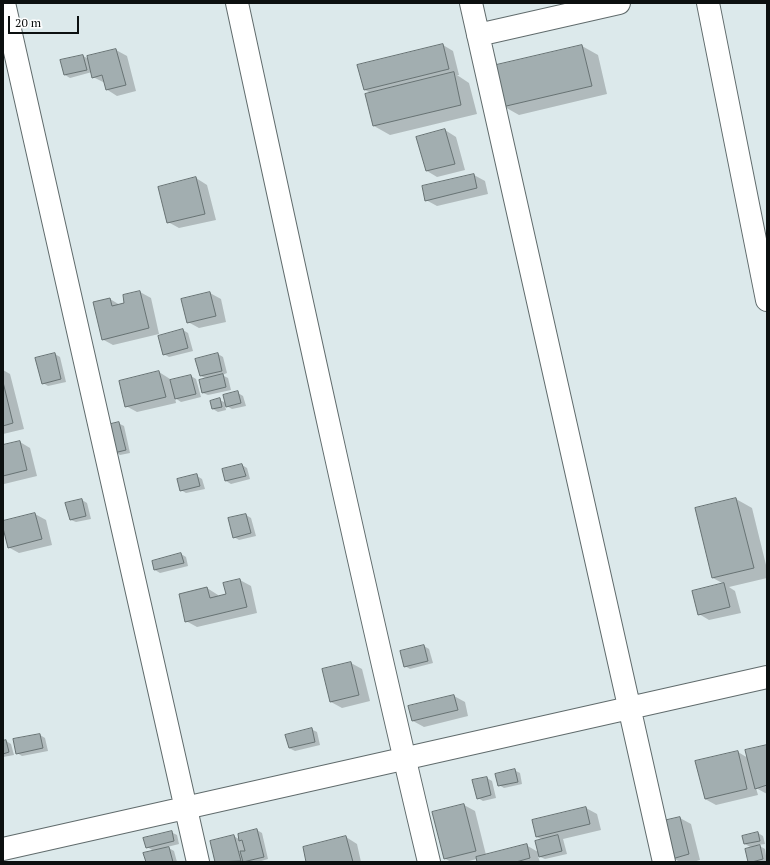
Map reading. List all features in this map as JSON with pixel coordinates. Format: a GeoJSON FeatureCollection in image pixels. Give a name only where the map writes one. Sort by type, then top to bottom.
{"type":"FeatureCollection","features":[{"type":"Feature","properties":{"kind":"street"},"geometry":{"type":"LineString","coordinates":[[4,3],[198,862]]}},
{"type":"Feature","properties":{"kind":"street"},"geometry":{"type":"LineString","coordinates":[[237,3],[335,455],[429,862]]}},
{"type":"Feature","properties":{"kind":"street"},"geometry":{"type":"LineString","coordinates":[[471,3],[628,708],[664,862]]}},
{"type":"Feature","properties":{"kind":"street"},"geometry":{"type":"LineString","coordinates":[[478,35],[619,3]]}},
{"type":"Feature","properties":{"kind":"street"},"geometry":{"type":"LineString","coordinates":[[708,3],[767,300]]}},
{"type":"Feature","properties":{"kind":"street"},"geometry":{"type":"LineString","coordinates":[[3,849],[767,677]]}},
{"type":"Feature","properties":{"kind":"building"},"geometry":{"type":"Polygon","coordinates":[[[443,44],[449,69],[364,90],[357,65],[443,44]]]}},
{"type":"Feature","properties":{"kind":"building"},"geometry":{"type":"Polygon","coordinates":[[[582,45],[592,86],[502,107],[492,66],[582,45]]]}},
{"type":"Feature","properties":{"kind":"building"},"geometry":{"type":"Polygon","coordinates":[[[116,49],[126,85],[106,90],[102,75],[92,78],[87,56],[116,49]]]}},
{"type":"Feature","properties":{"kind":"building"},"geometry":{"type":"Polygon","coordinates":[[[83,55],[87,70],[64,75],[60,60],[83,55]]]}},
{"type":"Feature","properties":{"kind":"building"},"geometry":{"type":"Polygon","coordinates":[[[454,72],[461,105],[373,126],[365,94],[454,72]]]}},
{"type":"Feature","properties":{"kind":"building"},"geometry":{"type":"Polygon","coordinates":[[[445,129],[455,164],[426,171],[416,137],[445,129]]]}},
{"type":"Feature","properties":{"kind":"building"},"geometry":{"type":"Polygon","coordinates":[[[474,174],[477,188],[425,201],[422,186],[474,174]]]}},
{"type":"Feature","properties":{"kind":"building"},"geometry":{"type":"Polygon","coordinates":[[[196,177],[205,214],[167,223],[158,187],[196,177]]]}},
{"type":"Feature","properties":{"kind":"building"},"geometry":{"type":"Polygon","coordinates":[[[140,291],[149,328],[102,340],[93,302],[110,298],[112,306],[124,303],[123,295],[140,291]]]}},
{"type":"Feature","properties":{"kind":"building"},"geometry":{"type":"Polygon","coordinates":[[[210,292],[216,316],[187,323],[181,299],[210,292]]]}},
{"type":"Feature","properties":{"kind":"building"},"geometry":{"type":"Polygon","coordinates":[[[183,329],[188,348],[163,355],[158,336],[183,329]]]}},
{"type":"Feature","properties":{"kind":"building"},"geometry":{"type":"Polygon","coordinates":[[[55,353],[61,379],[42,384],[35,358],[55,353]]]}},
{"type":"Feature","properties":{"kind":"building"},"geometry":{"type":"Polygon","coordinates":[[[218,353],[222,371],[200,376],[195,359],[218,353]]]}},
{"type":"Feature","properties":{"kind":"building"},"geometry":{"type":"Polygon","coordinates":[[[159,371],[166,397],[125,407],[119,381],[159,371]]]}},
{"type":"Feature","properties":{"kind":"building"},"geometry":{"type":"Polygon","coordinates":[[[223,374],[226,387],[202,393],[199,380],[223,374]]]}},
{"type":"Feature","properties":{"kind":"building"},"geometry":{"type":"Polygon","coordinates":[[[191,375],[196,394],[175,399],[170,380],[191,375]]]}},
{"type":"Feature","properties":{"kind":"building"},"geometry":{"type":"Polygon","coordinates":[[[3,382],[13,423],[3,426],[3,382]]]}},
{"type":"Feature","properties":{"kind":"building"},"geometry":{"type":"Polygon","coordinates":[[[238,391],[241,403],[226,407],[223,395],[238,391]]]}},
{"type":"Feature","properties":{"kind":"building"},"geometry":{"type":"Polygon","coordinates":[[[220,398],[222,407],[212,409],[210,401],[220,398]]]}},
{"type":"Feature","properties":{"kind":"building"},"geometry":{"type":"Polygon","coordinates":[[[119,422],[126,450],[114,453],[107,425],[119,422]]]}},
{"type":"Feature","properties":{"kind":"building"},"geometry":{"type":"Polygon","coordinates":[[[20,441],[27,470],[3,476],[3,445],[20,441]]]}},
{"type":"Feature","properties":{"kind":"building"},"geometry":{"type":"Polygon","coordinates":[[[242,464],[246,476],[225,481],[222,469],[242,464]]]}},
{"type":"Feature","properties":{"kind":"building"},"geometry":{"type":"Polygon","coordinates":[[[197,474],[200,486],[180,491],[177,479],[197,474]]]}},
{"type":"Feature","properties":{"kind":"building"},"geometry":{"type":"Polygon","coordinates":[[[736,498],[754,568],[712,578],[695,508],[736,498]]]}},
{"type":"Feature","properties":{"kind":"building"},"geometry":{"type":"Polygon","coordinates":[[[82,499],[86,516],[70,520],[65,503],[82,499]]]}},
{"type":"Feature","properties":{"kind":"building"},"geometry":{"type":"Polygon","coordinates":[[[35,513],[42,539],[8,548],[3,528],[3,521],[35,513]]]}},
{"type":"Feature","properties":{"kind":"building"},"geometry":{"type":"Polygon","coordinates":[[[246,514],[251,533],[233,538],[228,518],[246,514]]]}},
{"type":"Feature","properties":{"kind":"building"},"geometry":{"type":"Polygon","coordinates":[[[181,553],[184,563],[154,570],[152,561],[181,553]]]}},
{"type":"Feature","properties":{"kind":"building"},"geometry":{"type":"Polygon","coordinates":[[[240,579],[247,607],[185,622],[179,594],[207,587],[210,598],[226,594],[223,583],[240,579]]]}},
{"type":"Feature","properties":{"kind":"building"},"geometry":{"type":"Polygon","coordinates":[[[724,583],[730,607],[698,615],[692,591],[724,583]]]}},
{"type":"Feature","properties":{"kind":"building"},"geometry":{"type":"Polygon","coordinates":[[[424,645],[428,661],[404,667],[400,651],[424,645]]]}},
{"type":"Feature","properties":{"kind":"building"},"geometry":{"type":"Polygon","coordinates":[[[351,662],[359,695],[330,702],[322,669],[351,662]]]}},
{"type":"Feature","properties":{"kind":"building"},"geometry":{"type":"Polygon","coordinates":[[[454,695],[458,710],[412,721],[408,706],[454,695]]]}},
{"type":"Feature","properties":{"kind":"building"},"geometry":{"type":"Polygon","coordinates":[[[312,728],[315,742],[289,748],[285,735],[312,728]]]}},
{"type":"Feature","properties":{"kind":"building"},"geometry":{"type":"Polygon","coordinates":[[[40,734],[43,748],[16,754],[13,739],[40,734]]]}},
{"type":"Feature","properties":{"kind":"building"},"geometry":{"type":"Polygon","coordinates":[[[6,740],[9,752],[3,754],[3,741],[6,740]]]}},
{"type":"Feature","properties":{"kind":"building"},"geometry":{"type":"Polygon","coordinates":[[[767,745],[767,785],[755,789],[745,750],[767,745]]]}},
{"type":"Feature","properties":{"kind":"building"},"geometry":{"type":"Polygon","coordinates":[[[738,751],[747,789],[705,799],[695,761],[738,751]]]}},
{"type":"Feature","properties":{"kind":"building"},"geometry":{"type":"Polygon","coordinates":[[[515,769],[518,782],[498,786],[495,774],[515,769]]]}},
{"type":"Feature","properties":{"kind":"building"},"geometry":{"type":"Polygon","coordinates":[[[487,777],[491,795],[477,799],[472,780],[487,777]]]}},
{"type":"Feature","properties":{"kind":"building"},"geometry":{"type":"Polygon","coordinates":[[[464,804],[476,851],[444,859],[432,812],[464,804]]]}},
{"type":"Feature","properties":{"kind":"building"},"geometry":{"type":"Polygon","coordinates":[[[586,807],[590,824],[536,837],[532,820],[586,807]]]}},
{"type":"Feature","properties":{"kind":"building"},"geometry":{"type":"Polygon","coordinates":[[[680,817],[689,854],[672,859],[663,821],[680,817]]]}},
{"type":"Feature","properties":{"kind":"building"},"geometry":{"type":"Polygon","coordinates":[[[257,829],[264,857],[243,862],[240,851],[245,851],[242,840],[239,841],[238,834],[257,829]]]}},
{"type":"Feature","properties":{"kind":"building"},"geometry":{"type":"Polygon","coordinates":[[[172,831],[174,841],[146,848],[143,838],[172,831]]]}},
{"type":"Feature","properties":{"kind":"building"},"geometry":{"type":"Polygon","coordinates":[[[758,832],[760,841],[744,844],[742,836],[758,832]]]}},
{"type":"Feature","properties":{"kind":"building"},"geometry":{"type":"Polygon","coordinates":[[[234,835],[241,861],[215,862],[210,841],[234,835]]]}},
{"type":"Feature","properties":{"kind":"building"},"geometry":{"type":"Polygon","coordinates":[[[558,835],[562,851],[539,857],[535,841],[558,835]]]}},
{"type":"Feature","properties":{"kind":"building"},"geometry":{"type":"Polygon","coordinates":[[[346,836],[353,862],[306,862],[303,847],[346,836]]]}},
{"type":"Feature","properties":{"kind":"building"},"geometry":{"type":"Polygon","coordinates":[[[527,844],[530,858],[516,862],[477,862],[476,857],[527,844]]]}},
{"type":"Feature","properties":{"kind":"building"},"geometry":{"type":"Polygon","coordinates":[[[760,845],[763,859],[748,862],[745,849],[760,845]]]}},
{"type":"Feature","properties":{"kind":"building"},"geometry":{"type":"Polygon","coordinates":[[[169,847],[173,862],[146,862],[143,853],[169,847]]]}}]}
